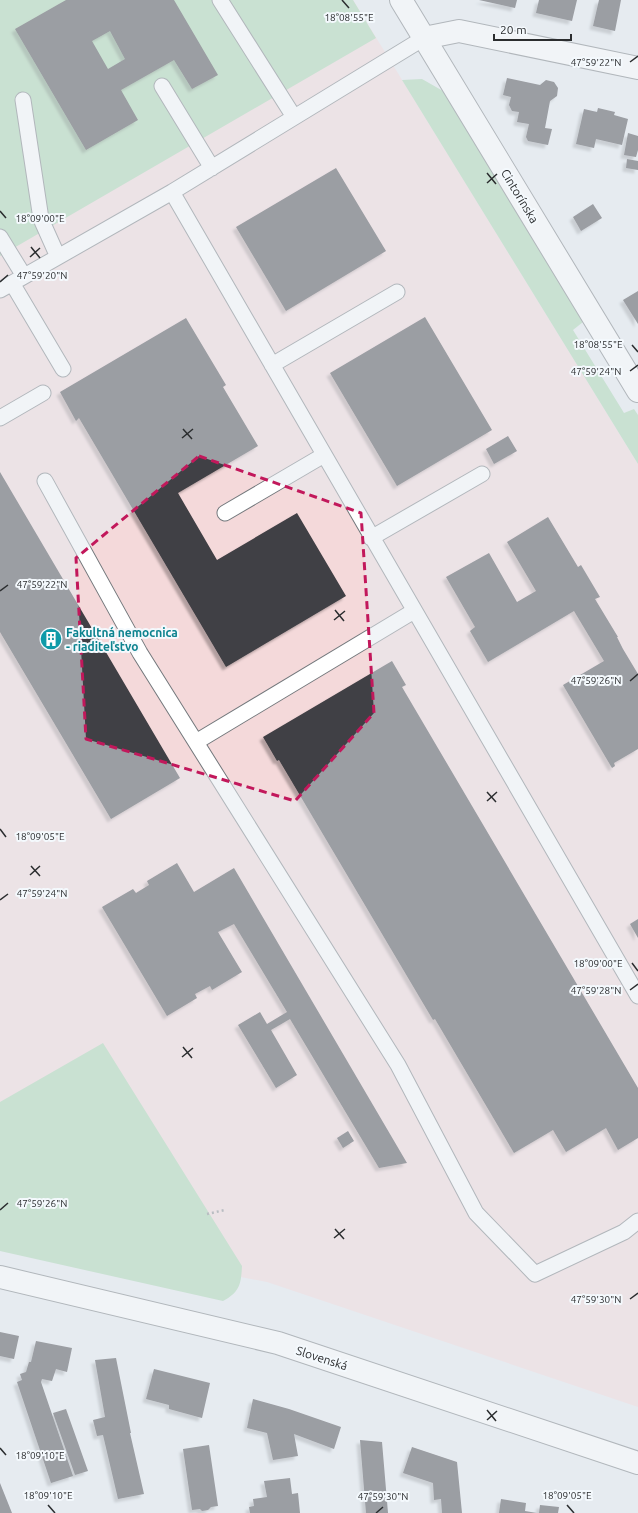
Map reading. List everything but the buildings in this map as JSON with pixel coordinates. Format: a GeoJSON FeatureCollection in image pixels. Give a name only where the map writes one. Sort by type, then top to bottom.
{"type":"FeatureCollection","features":[{"type":"Feature","properties":{"kind":"street","name":"Cintorínska"},"geometry":{"type":"LineString","coordinates":[[401,0],[638,392]]}},
{"type":"Feature","properties":{"kind":"street"},"geometry":{"type":"LineString","coordinates":[[424,38],[459,31],[638,68]]}},
{"type":"Feature","properties":{"kind":"street","name":"Slovenská"},"geometry":{"type":"LineString","coordinates":[[0,1277],[278,1343],[638,1463]]}},
{"type":"Feature","properties":{"kind":"lane"},"geometry":{"type":"LineString","coordinates":[[220,0],[294,117]]}},
{"type":"Feature","properties":{"kind":"lane"},"geometry":{"type":"LineString","coordinates":[[12,283],[172,192],[424,38]]}},
{"type":"Feature","properties":{"kind":"lane"},"geometry":{"type":"LineString","coordinates":[[162,86],[212,168]]}},
{"type":"Feature","properties":{"kind":"lane"},"geometry":{"type":"LineString","coordinates":[[24,100],[41,219],[58,257]]}},
{"type":"Feature","properties":{"kind":"lane"},"geometry":{"type":"LineString","coordinates":[[172,192],[371,538],[638,996]]}},
{"type":"Feature","properties":{"kind":"lane"},"geometry":{"type":"LineString","coordinates":[[0,237],[12,283],[63,369]]}},
{"type":"Feature","properties":{"kind":"lane"},"geometry":{"type":"LineString","coordinates":[[272,365],[397,292]]}},
{"type":"Feature","properties":{"kind":"lane"},"geometry":{"type":"LineString","coordinates":[[0,418],[43,394]]}},
{"type":"Feature","properties":{"kind":"lane"},"geometry":{"type":"LineString","coordinates":[[225,513],[324,456]]}},
{"type":"Feature","properties":{"kind":"lane"},"geometry":{"type":"LineString","coordinates":[[371,538],[482,474]]}},
{"type":"Feature","properties":{"kind":"lane"},"geometry":{"type":"LineString","coordinates":[[45,481],[140,653],[398,1065],[476,1213],[535,1274],[624,1232],[638,1221]]}},
{"type":"Feature","properties":{"kind":"lane"},"geometry":{"type":"LineString","coordinates":[[196,742],[414,611]]}},
{"type":"Feature","properties":{"kind":"path"},"geometry":{"type":"LineString","coordinates":[[207,1214],[225,1210]]}},
{"type":"Feature","properties":{"kind":"highlighted area"},"geometry":{"type":"Polygon","coordinates":[[[199,456],[361,513],[374,713],[295,801],[86,739],[76,558],[199,456]]]}},
{"type":"Feature","properties":{"kind":"shaded area"},"geometry":{"type":"Polygon","coordinates":[[[0,0],[353,0],[638,464],[638,1407],[267,1282],[0,1231],[0,0]]]}},
{"type":"Feature","properties":{"kind":"green space"},"geometry":{"type":"Polygon","coordinates":[[[0,0],[353,0],[376,38],[0,256],[0,0]]]}},
{"type":"Feature","properties":{"kind":"green space"},"geometry":{"type":"Polygon","coordinates":[[[422,79],[443,91],[583,322],[573,330],[624,413],[634,409],[638,415],[638,464],[402,80],[422,79]]]}},
{"type":"Feature","properties":{"kind":"green space"},"geometry":{"type":"Polygon","coordinates":[[[103,1043],[242,1266],[240,1283],[236,1291],[229,1298],[223,1301],[0,1251],[0,1102],[103,1043]]]}},
{"type":"Feature","properties":{"kind":"place","name":"Fakultná nemocnica - riaditeľstvo"},"geometry":{"type":"Point","coordinates":[51,639]}}]}
